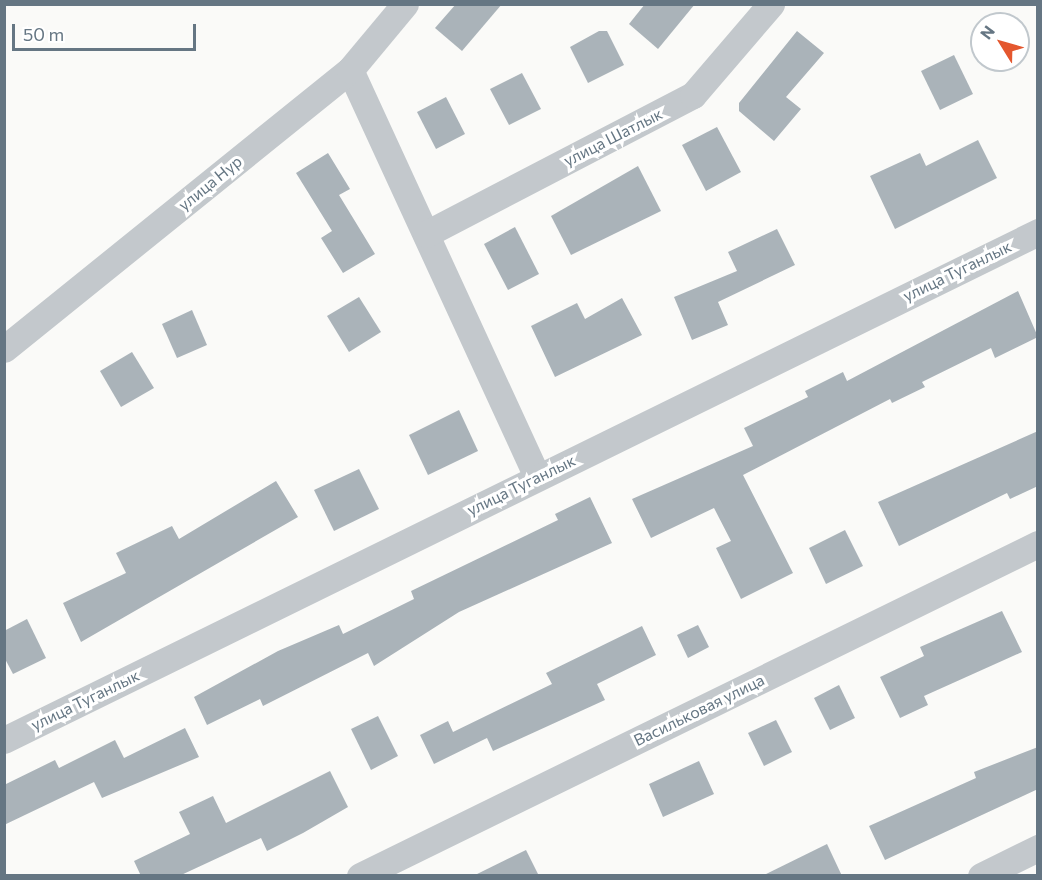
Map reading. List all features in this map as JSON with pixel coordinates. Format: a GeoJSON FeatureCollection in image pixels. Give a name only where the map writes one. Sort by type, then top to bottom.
{"type":"FeatureCollection","features":[{"type":"Feature","properties":{"kind":"street","name":"улица Нур"},"geometry":{"type":"LineString","coordinates":[[4,349],[350,70],[405,4]]}},
{"type":"Feature","properties":{"kind":"street","name":"улица Шатлык"},"geometry":{"type":"LineString","coordinates":[[426,234],[693,95],[771,4]]}},
{"type":"Feature","properties":{"kind":"street"},"geometry":{"type":"LineString","coordinates":[[350,70],[537,477]]}},
{"type":"Feature","properties":{"kind":"street","name":"улица Туганлык"},"geometry":{"type":"LineString","coordinates":[[4,740],[1038,232]]}},
{"type":"Feature","properties":{"kind":"street","name":"Васильковая улица"},"geometry":{"type":"LineString","coordinates":[[360,876],[1038,543]]}},
{"type":"Feature","properties":{"kind":"street"},"geometry":{"type":"LineString","coordinates":[[981,876],[1038,848]]}},
{"type":"Feature","properties":{"kind":"building"},"geometry":{"type":"Polygon","coordinates":[[[456,4],[502,4],[462,51],[435,28],[456,4]]]}},
{"type":"Feature","properties":{"kind":"building"},"geometry":{"type":"Polygon","coordinates":[[[645,4],[695,4],[658,49],[629,24],[645,4]]]}},
{"type":"Feature","properties":{"kind":"building"},"geometry":{"type":"Polygon","coordinates":[[[599,31],[607,31],[624,65],[588,83],[570,47],[599,31]]]}},
{"type":"Feature","properties":{"kind":"building"},"geometry":{"type":"Polygon","coordinates":[[[797,31],[824,53],[786,97],[801,109],[774,141],[739,111],[739,103],[797,31]]]}},
{"type":"Feature","properties":{"kind":"building"},"geometry":{"type":"Polygon","coordinates":[[[954,55],[973,94],[940,110],[921,71],[954,55]]]}},
{"type":"Feature","properties":{"kind":"building"},"geometry":{"type":"Polygon","coordinates":[[[522,73],[541,109],[509,125],[490,89],[522,73]]]}},
{"type":"Feature","properties":{"kind":"building"},"geometry":{"type":"Polygon","coordinates":[[[446,97],[465,134],[436,149],[417,112],[446,97]]]}},
{"type":"Feature","properties":{"kind":"building"},"geometry":{"type":"Polygon","coordinates":[[[717,127],[741,172],[706,191],[682,145],[717,127]]]}},
{"type":"Feature","properties":{"kind":"building"},"geometry":{"type":"Polygon","coordinates":[[[978,140],[997,178],[895,229],[870,176],[920,153],[926,166],[978,140]]]}},
{"type":"Feature","properties":{"kind":"building"},"geometry":{"type":"Polygon","coordinates":[[[328,153],[350,189],[339,195],[375,254],[343,273],[321,238],[332,231],[296,173],[328,153]]]}},
{"type":"Feature","properties":{"kind":"building"},"geometry":{"type":"Polygon","coordinates":[[[638,166],[661,211],[571,255],[551,216],[638,166]]]}},
{"type":"Feature","properties":{"kind":"building"},"geometry":{"type":"Polygon","coordinates":[[[515,227],[539,274],[508,290],[484,244],[515,227]]]}},
{"type":"Feature","properties":{"kind":"building"},"geometry":{"type":"Polygon","coordinates":[[[777,229],[795,265],[718,302],[728,325],[692,340],[674,297],[737,271],[728,252],[777,229]]]}},
{"type":"Feature","properties":{"kind":"building"},"geometry":{"type":"Polygon","coordinates":[[[1018,291],[1038,337],[995,358],[991,348],[922,382],[925,387],[892,403],[890,399],[743,475],[793,573],[741,599],[716,548],[731,541],[714,508],[651,538],[632,499],[753,446],[744,428],[808,397],[805,391],[843,372],[847,381],[1018,291]]]}},
{"type":"Feature","properties":{"kind":"building"},"geometry":{"type":"Polygon","coordinates":[[[359,297],[381,332],[349,352],[327,316],[359,297]]]}},
{"type":"Feature","properties":{"kind":"building"},"geometry":{"type":"Polygon","coordinates":[[[622,298],[642,335],[555,377],[531,326],[577,303],[585,319],[622,298]]]}},
{"type":"Feature","properties":{"kind":"building"},"geometry":{"type":"Polygon","coordinates":[[[192,310],[207,345],[177,358],[162,324],[192,310]]]}},
{"type":"Feature","properties":{"kind":"building"},"geometry":{"type":"Polygon","coordinates":[[[132,352],[154,388],[121,407],[100,371],[132,352]]]}},
{"type":"Feature","properties":{"kind":"building"},"geometry":{"type":"Polygon","coordinates":[[[459,410],[478,451],[428,475],[409,435],[459,410]]]}},
{"type":"Feature","properties":{"kind":"building"},"geometry":{"type":"Polygon","coordinates":[[[1038,431],[1038,486],[1010,499],[1007,493],[899,546],[878,502],[1038,431]]]}},
{"type":"Feature","properties":{"kind":"building"},"geometry":{"type":"Polygon","coordinates":[[[359,469],[379,509],[334,531],[314,490],[359,469]]]}},
{"type":"Feature","properties":{"kind":"building"},"geometry":{"type":"Polygon","coordinates":[[[276,481],[298,517],[81,642],[63,603],[126,573],[116,553],[172,526],[179,539],[276,481]]]}},
{"type":"Feature","properties":{"kind":"building"},"geometry":{"type":"Polygon","coordinates":[[[590,497],[612,543],[459,612],[374,666],[368,653],[263,706],[260,699],[207,725],[194,697],[278,651],[339,625],[343,634],[414,599],[411,591],[558,520],[555,514],[590,497]]]}},
{"type":"Feature","properties":{"kind":"building"},"geometry":{"type":"Polygon","coordinates":[[[845,530],[863,566],[826,584],[809,548],[845,530]]]}},
{"type":"Feature","properties":{"kind":"building"},"geometry":{"type":"Polygon","coordinates":[[[1002,611],[1022,652],[924,696],[928,705],[900,718],[880,677],[924,656],[920,647],[1002,611]]]}},
{"type":"Feature","properties":{"kind":"building"},"geometry":{"type":"Polygon","coordinates":[[[27,619],[46,658],[13,674],[4,657],[4,631],[27,619]]]}},
{"type":"Feature","properties":{"kind":"building"},"geometry":{"type":"Polygon","coordinates":[[[698,625],[709,647],[688,658],[677,635],[698,625]]]}},
{"type":"Feature","properties":{"kind":"building"},"geometry":{"type":"Polygon","coordinates":[[[642,626],[656,655],[597,684],[605,700],[493,751],[487,738],[434,764],[420,735],[448,721],[453,732],[552,684],[546,673],[642,626]]]}},
{"type":"Feature","properties":{"kind":"building"},"geometry":{"type":"Polygon","coordinates":[[[839,685],[855,718],[830,730],[814,698],[839,685]]]}},
{"type":"Feature","properties":{"kind":"building"},"geometry":{"type":"Polygon","coordinates":[[[378,716],[398,756],[371,770],[351,729],[378,716]]]}},
{"type":"Feature","properties":{"kind":"building"},"geometry":{"type":"Polygon","coordinates":[[[776,720],[792,752],[764,766],[748,733],[776,720]]]}},
{"type":"Feature","properties":{"kind":"building"},"geometry":{"type":"Polygon","coordinates":[[[185,728],[199,757],[102,798],[94,782],[4,825],[4,785],[55,760],[59,768],[115,740],[124,758],[185,728]]]}},
{"type":"Feature","properties":{"kind":"building"},"geometry":{"type":"Polygon","coordinates":[[[1038,747],[1038,789],[885,860],[869,826],[976,778],[974,772],[1038,747]]]}},
{"type":"Feature","properties":{"kind":"building"},"geometry":{"type":"Polygon","coordinates":[[[699,761],[714,794],[663,817],[649,784],[699,761]]]}},
{"type":"Feature","properties":{"kind":"building"},"geometry":{"type":"Polygon","coordinates":[[[330,771],[348,807],[303,833],[267,851],[261,838],[179,876],[141,876],[134,861],[190,834],[179,812],[213,796],[226,823],[330,771]]]}},
{"type":"Feature","properties":{"kind":"building"},"geometry":{"type":"Polygon","coordinates":[[[827,844],[842,876],[762,876],[827,844]]]}},
{"type":"Feature","properties":{"kind":"building"},"geometry":{"type":"Polygon","coordinates":[[[526,850],[539,876],[473,876],[526,850]]]}}]}
